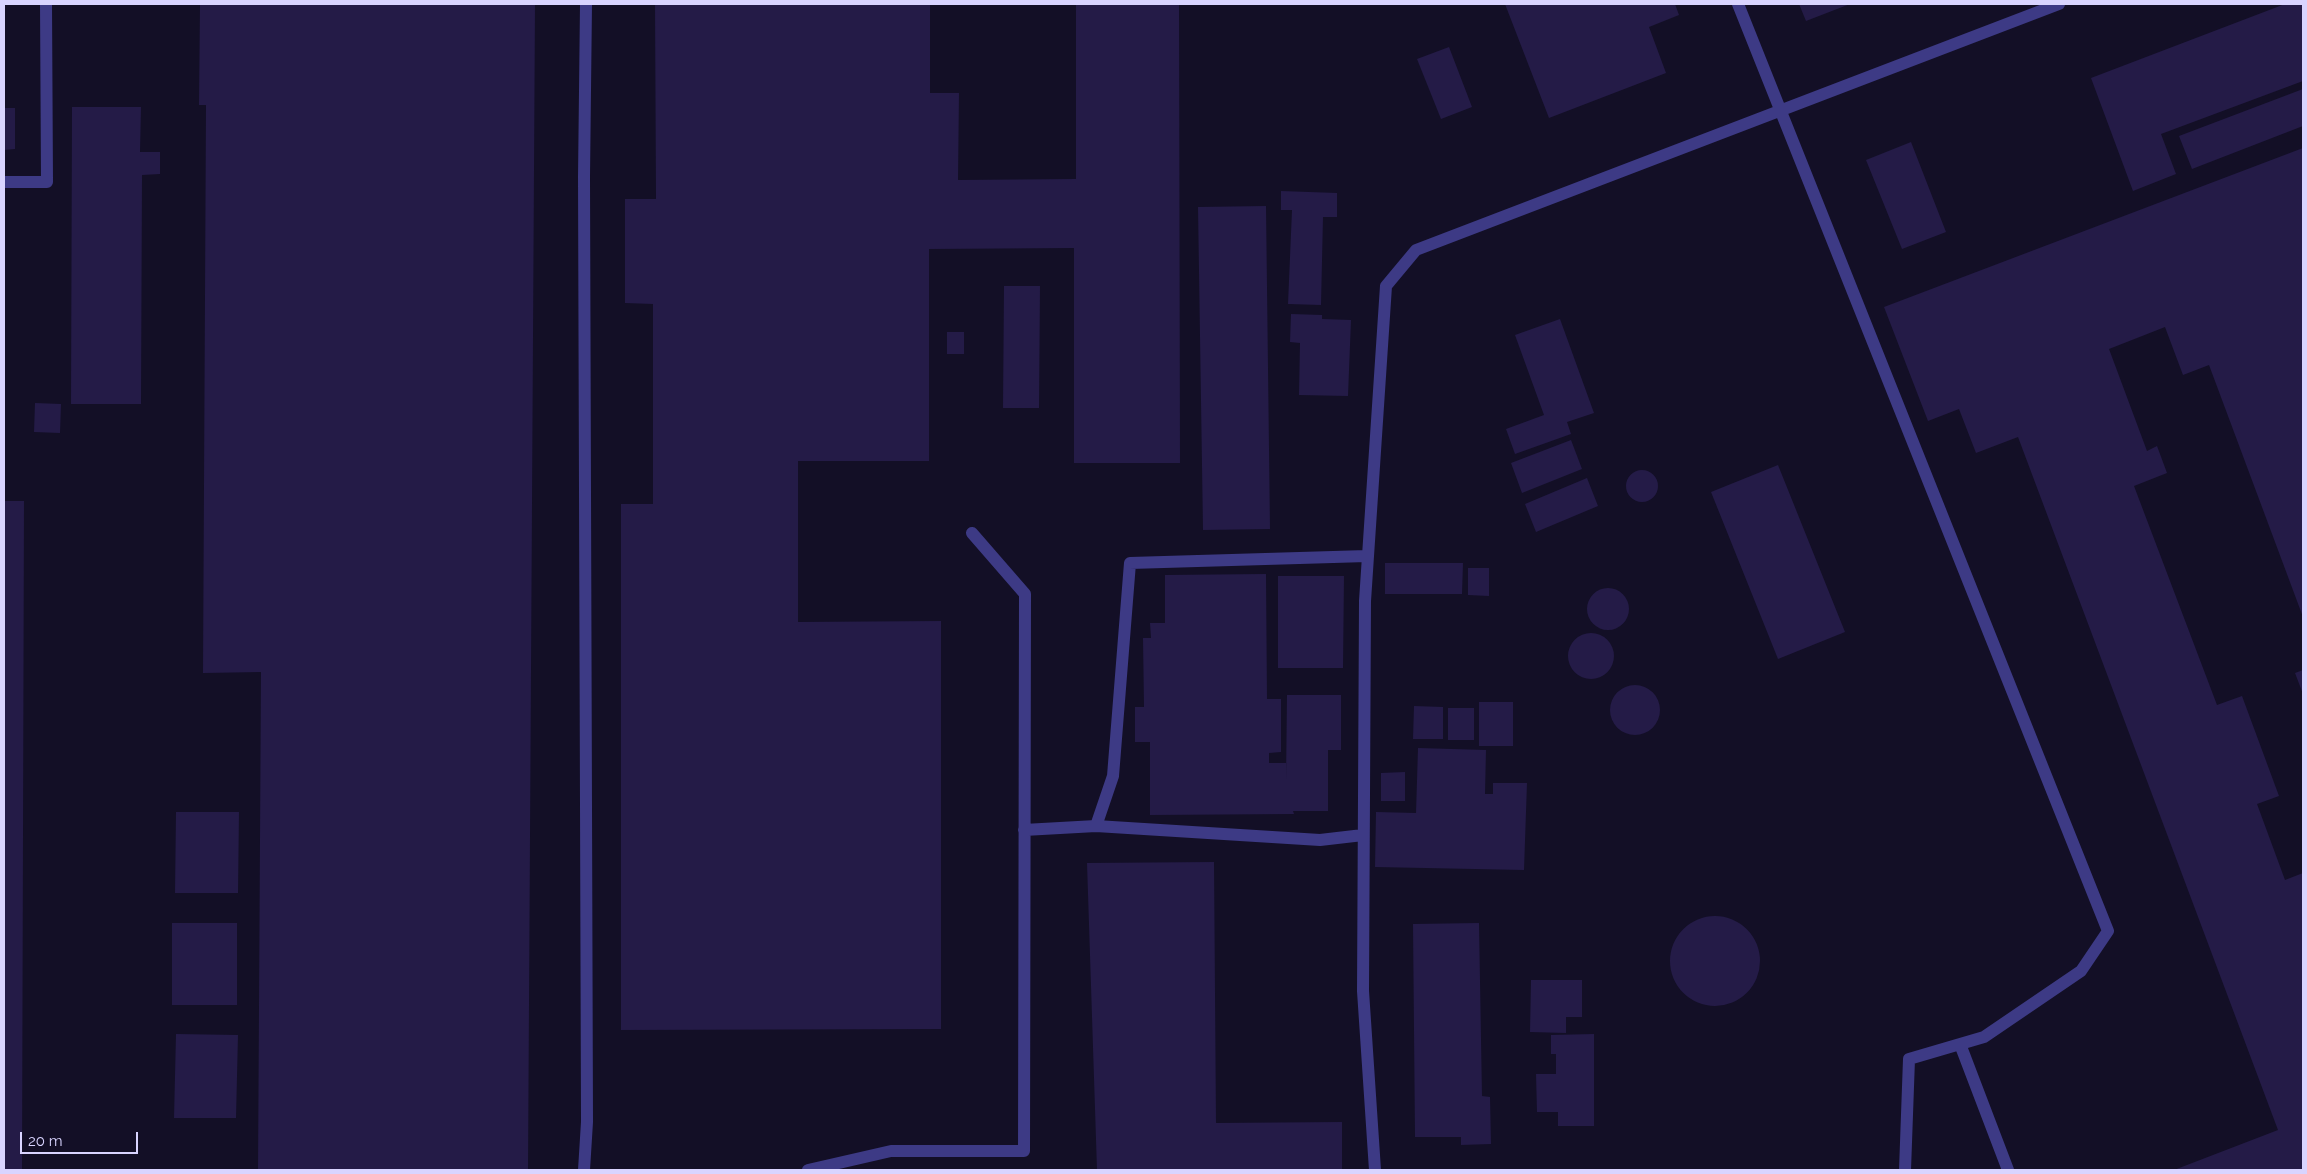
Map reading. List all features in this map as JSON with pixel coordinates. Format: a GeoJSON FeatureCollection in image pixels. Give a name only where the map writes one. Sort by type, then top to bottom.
{"type":"FeatureCollection","features":[{"type":"Feature","properties":{"kind":"lane"},"geometry":{"type":"LineString","coordinates":[[4,182],[47,182],[46,4]]}},
{"type":"Feature","properties":{"kind":"lane"},"geometry":{"type":"LineString","coordinates":[[584,1170],[587,1122],[584,186],[586,4]]}},
{"type":"Feature","properties":{"kind":"lane"},"geometry":{"type":"LineString","coordinates":[[1738,4],[2108,931],[2081,971],[1984,1037],[1909,1059],[1905,1170]]}},
{"type":"Feature","properties":{"kind":"lane"},"geometry":{"type":"LineString","coordinates":[[1375,1170],[1363,991],[1363,835],[1368,556],[1386,286],[1416,250],[2059,4]]}},
{"type":"Feature","properties":{"kind":"lane"},"geometry":{"type":"LineString","coordinates":[[808,1170],[891,1151],[1024,1151],[1025,594],[972,533]]}},
{"type":"Feature","properties":{"kind":"lane"},"geometry":{"type":"LineString","coordinates":[[1096,826],[1113,776],[1130,563],[1368,556]]}},
{"type":"Feature","properties":{"kind":"lane"},"geometry":{"type":"LineString","coordinates":[[1024,830],[1096,826],[1320,840],[1363,835]]}},
{"type":"Feature","properties":{"kind":"lane"},"geometry":{"type":"LineString","coordinates":[[1960,1044],[2008,1170]]}},
{"type":"Feature","properties":{"kind":"building"},"geometry":{"type":"Polygon","coordinates":[[[200,4],[535,4],[528,1170],[258,1170],[261,672],[203,673],[206,105],[199,105],[200,4]]]}},
{"type":"Feature","properties":{"kind":"building"},"geometry":{"type":"Polygon","coordinates":[[[655,4],[930,4],[930,93],[959,93],[958,180],[1076,179],[1076,4],[1179,4],[1180,463],[1074,463],[1074,248],[929,249],[929,461],[798,461],[798,622],[941,621],[941,1029],[621,1030],[621,504],[653,504],[653,304],[625,303],[625,199],[656,199],[655,4]]]}},
{"type":"Feature","properties":{"kind":"building"},"geometry":{"type":"Polygon","coordinates":[[[1505,4],[1675,4],[1679,15],[1649,27],[1666,73],[1549,118],[1505,4]]]}},
{"type":"Feature","properties":{"kind":"building"},"geometry":{"type":"Polygon","coordinates":[[[1799,4],[1850,4],[1806,21],[1799,4]]]}},
{"type":"Feature","properties":{"kind":"building"},"geometry":{"type":"Polygon","coordinates":[[[2285,4],[2303,4],[2303,81],[2161,134],[2176,174],[2133,191],[2091,78],[2285,4]]]}},
{"type":"Feature","properties":{"kind":"building"},"geometry":{"type":"Polygon","coordinates":[[[1449,47],[1472,107],[1441,119],[1417,59],[1449,47]]]}},
{"type":"Feature","properties":{"kind":"building"},"geometry":{"type":"Polygon","coordinates":[[[2303,89],[2303,126],[2192,169],[2179,136],[2303,89]]]}},
{"type":"Feature","properties":{"kind":"building"},"geometry":{"type":"Polygon","coordinates":[[[72,107],[141,107],[140,152],[160,152],[160,174],[142,175],[141,404],[71,404],[72,107]]]}},
{"type":"Feature","properties":{"kind":"building"},"geometry":{"type":"Polygon","coordinates":[[[4,108],[15,108],[15,149],[4,150],[4,108]]]}},
{"type":"Feature","properties":{"kind":"building"},"geometry":{"type":"Polygon","coordinates":[[[1911,142],[1946,232],[1902,249],[1866,160],[1911,142]]]}},
{"type":"Feature","properties":{"kind":"building"},"geometry":{"type":"Polygon","coordinates":[[[2303,148],[2303,617],[2209,365],[2183,375],[2165,327],[2109,349],[2147,451],[2157,446],[2167,473],[2134,486],[2217,705],[2242,696],[2279,796],[2257,804],[2285,880],[2303,873],[2303,1170],[2174,1170],[2278,1130],[2018,437],[1976,453],[1959,409],[1928,421],[1884,307],[2303,148]]]}},
{"type":"Feature","properties":{"kind":"building"},"geometry":{"type":"Polygon","coordinates":[[[1281,191],[1337,193],[1337,217],[1323,217],[1321,305],[1288,304],[1292,210],[1281,210],[1281,191]]]}},
{"type":"Feature","properties":{"kind":"building"},"geometry":{"type":"Polygon","coordinates":[[[1266,206],[1270,529],[1203,530],[1198,207],[1266,206]]]}},
{"type":"Feature","properties":{"kind":"building"},"geometry":{"type":"Polygon","coordinates":[[[1004,286],[1040,286],[1039,408],[1003,408],[1004,286]]]}},
{"type":"Feature","properties":{"kind":"building"},"geometry":{"type":"Polygon","coordinates":[[[1291,314],[1322,315],[1322,319],[1351,320],[1348,396],[1299,395],[1300,343],[1290,342],[1291,314]]]}},
{"type":"Feature","properties":{"kind":"building"},"geometry":{"type":"Polygon","coordinates":[[[1560,319],[1594,413],[1567,422],[1571,434],[1515,454],[1506,429],[1544,415],[1515,335],[1560,319]]]}},
{"type":"Feature","properties":{"kind":"building"},"geometry":{"type":"Polygon","coordinates":[[[947,332],[964,332],[964,354],[947,354],[947,332]]]}},
{"type":"Feature","properties":{"kind":"building"},"geometry":{"type":"Polygon","coordinates":[[[35,403],[61,404],[60,433],[34,432],[35,403]]]}},
{"type":"Feature","properties":{"kind":"building"},"geometry":{"type":"Polygon","coordinates":[[[1571,440],[1582,469],[1522,493],[1511,463],[1571,440]]]}},
{"type":"Feature","properties":{"kind":"building"},"geometry":{"type":"Polygon","coordinates":[[[1778,465],[1845,632],[1778,659],[1711,492],[1778,465]]]}},
{"type":"Feature","properties":{"kind":"building"},"geometry":{"type":"Polygon","coordinates":[[[1642,470],[1648,471],[1653,475],[1657,480],[1657,492],[1653,497],[1648,501],[1642,502],[1636,501],[1631,497],[1627,492],[1626,486],[1627,480],[1631,475],[1636,471],[1642,470]]]}},
{"type":"Feature","properties":{"kind":"building"},"geometry":{"type":"Polygon","coordinates":[[[1587,478],[1598,506],[1536,532],[1525,504],[1587,478]]]}},
{"type":"Feature","properties":{"kind":"building"},"geometry":{"type":"Polygon","coordinates":[[[4,501],[24,501],[22,1170],[4,1170],[4,501]]]}},
{"type":"Feature","properties":{"kind":"building"},"geometry":{"type":"Polygon","coordinates":[[[1385,563],[1463,563],[1462,594],[1385,594],[1385,563]]]}},
{"type":"Feature","properties":{"kind":"building"},"geometry":{"type":"Polygon","coordinates":[[[1468,568],[1489,568],[1489,596],[1468,595],[1468,568]]]}},
{"type":"Feature","properties":{"kind":"building"},"geometry":{"type":"Polygon","coordinates":[[[1266,574],[1267,699],[1281,699],[1281,752],[1269,753],[1269,763],[1286,763],[1286,780],[1287,695],[1341,695],[1341,750],[1328,750],[1328,811],[1293,811],[1294,814],[1150,815],[1150,742],[1135,742],[1135,707],[1144,707],[1143,638],[1151,638],[1150,623],[1165,623],[1165,575],[1266,574]]]}},
{"type":"Feature","properties":{"kind":"building"},"geometry":{"type":"Polygon","coordinates":[[[1278,576],[1344,576],[1343,668],[1278,668],[1278,576]]]}},
{"type":"Feature","properties":{"kind":"building"},"geometry":{"type":"Polygon","coordinates":[[[1612,588],[1620,591],[1626,597],[1629,609],[1626,621],[1620,627],[1604,630],[1596,627],[1590,621],[1587,605],[1590,597],[1596,591],[1612,588]]]}},
{"type":"Feature","properties":{"kind":"building"},"geometry":{"type":"Polygon","coordinates":[[[1591,633],[1604,637],[1610,643],[1614,656],[1610,669],[1604,675],[1591,679],[1578,675],[1572,669],[1568,656],[1572,643],[1578,637],[1591,633]]]}},
{"type":"Feature","properties":{"kind":"building"},"geometry":{"type":"Polygon","coordinates":[[[2303,670],[2303,694],[2295,673],[2303,670]]]}},
{"type":"Feature","properties":{"kind":"building"},"geometry":{"type":"Polygon","coordinates":[[[1630,685],[1640,685],[1653,692],[1660,705],[1660,715],[1653,728],[1640,735],[1630,735],[1621,731],[1614,724],[1610,715],[1610,705],[1614,696],[1621,689],[1630,685]]]}},
{"type":"Feature","properties":{"kind":"building"},"geometry":{"type":"Polygon","coordinates":[[[1479,702],[1513,702],[1513,746],[1479,746],[1479,702]]]}},
{"type":"Feature","properties":{"kind":"building"},"geometry":{"type":"Polygon","coordinates":[[[1414,706],[1443,707],[1443,739],[1413,739],[1414,706]]]}},
{"type":"Feature","properties":{"kind":"building"},"geometry":{"type":"Polygon","coordinates":[[[1448,708],[1474,708],[1474,740],[1448,740],[1448,708]]]}},
{"type":"Feature","properties":{"kind":"building"},"geometry":{"type":"Polygon","coordinates":[[[1418,748],[1486,750],[1485,794],[1493,794],[1493,783],[1527,783],[1524,870],[1375,867],[1376,812],[1416,813],[1418,748]]]}},
{"type":"Feature","properties":{"kind":"building"},"geometry":{"type":"Polygon","coordinates":[[[1405,772],[1405,801],[1381,801],[1381,773],[1405,772]]]}},
{"type":"Feature","properties":{"kind":"building"},"geometry":{"type":"Polygon","coordinates":[[[176,812],[239,812],[238,893],[175,893],[176,812]]]}},
{"type":"Feature","properties":{"kind":"building"},"geometry":{"type":"Polygon","coordinates":[[[1214,862],[1216,1123],[1342,1122],[1342,1170],[1097,1170],[1087,863],[1214,862]]]}},
{"type":"Feature","properties":{"kind":"building"},"geometry":{"type":"Polygon","coordinates":[[[1715,916],[1732,919],[1747,929],[1757,944],[1760,961],[1757,978],[1747,993],[1732,1003],[1715,1006],[1698,1003],[1683,993],[1673,978],[1670,961],[1673,944],[1683,929],[1698,919],[1715,916]]]}},
{"type":"Feature","properties":{"kind":"building"},"geometry":{"type":"Polygon","coordinates":[[[172,923],[237,923],[237,1005],[172,1005],[172,923]]]}},
{"type":"Feature","properties":{"kind":"building"},"geometry":{"type":"Polygon","coordinates":[[[1479,923],[1482,1096],[1490,1097],[1491,1144],[1461,1145],[1461,1137],[1415,1137],[1413,924],[1479,923]]]}},
{"type":"Feature","properties":{"kind":"building"},"geometry":{"type":"Polygon","coordinates":[[[1531,980],[1582,980],[1582,1017],[1566,1017],[1566,1033],[1530,1032],[1531,980]]]}},
{"type":"Feature","properties":{"kind":"building"},"geometry":{"type":"Polygon","coordinates":[[[176,1034],[238,1035],[236,1118],[174,1118],[176,1034]]]}},
{"type":"Feature","properties":{"kind":"building"},"geometry":{"type":"Polygon","coordinates":[[[1594,1034],[1594,1126],[1558,1126],[1558,1112],[1537,1112],[1536,1074],[1556,1074],[1556,1054],[1551,1054],[1551,1035],[1594,1034]]]}}]}
